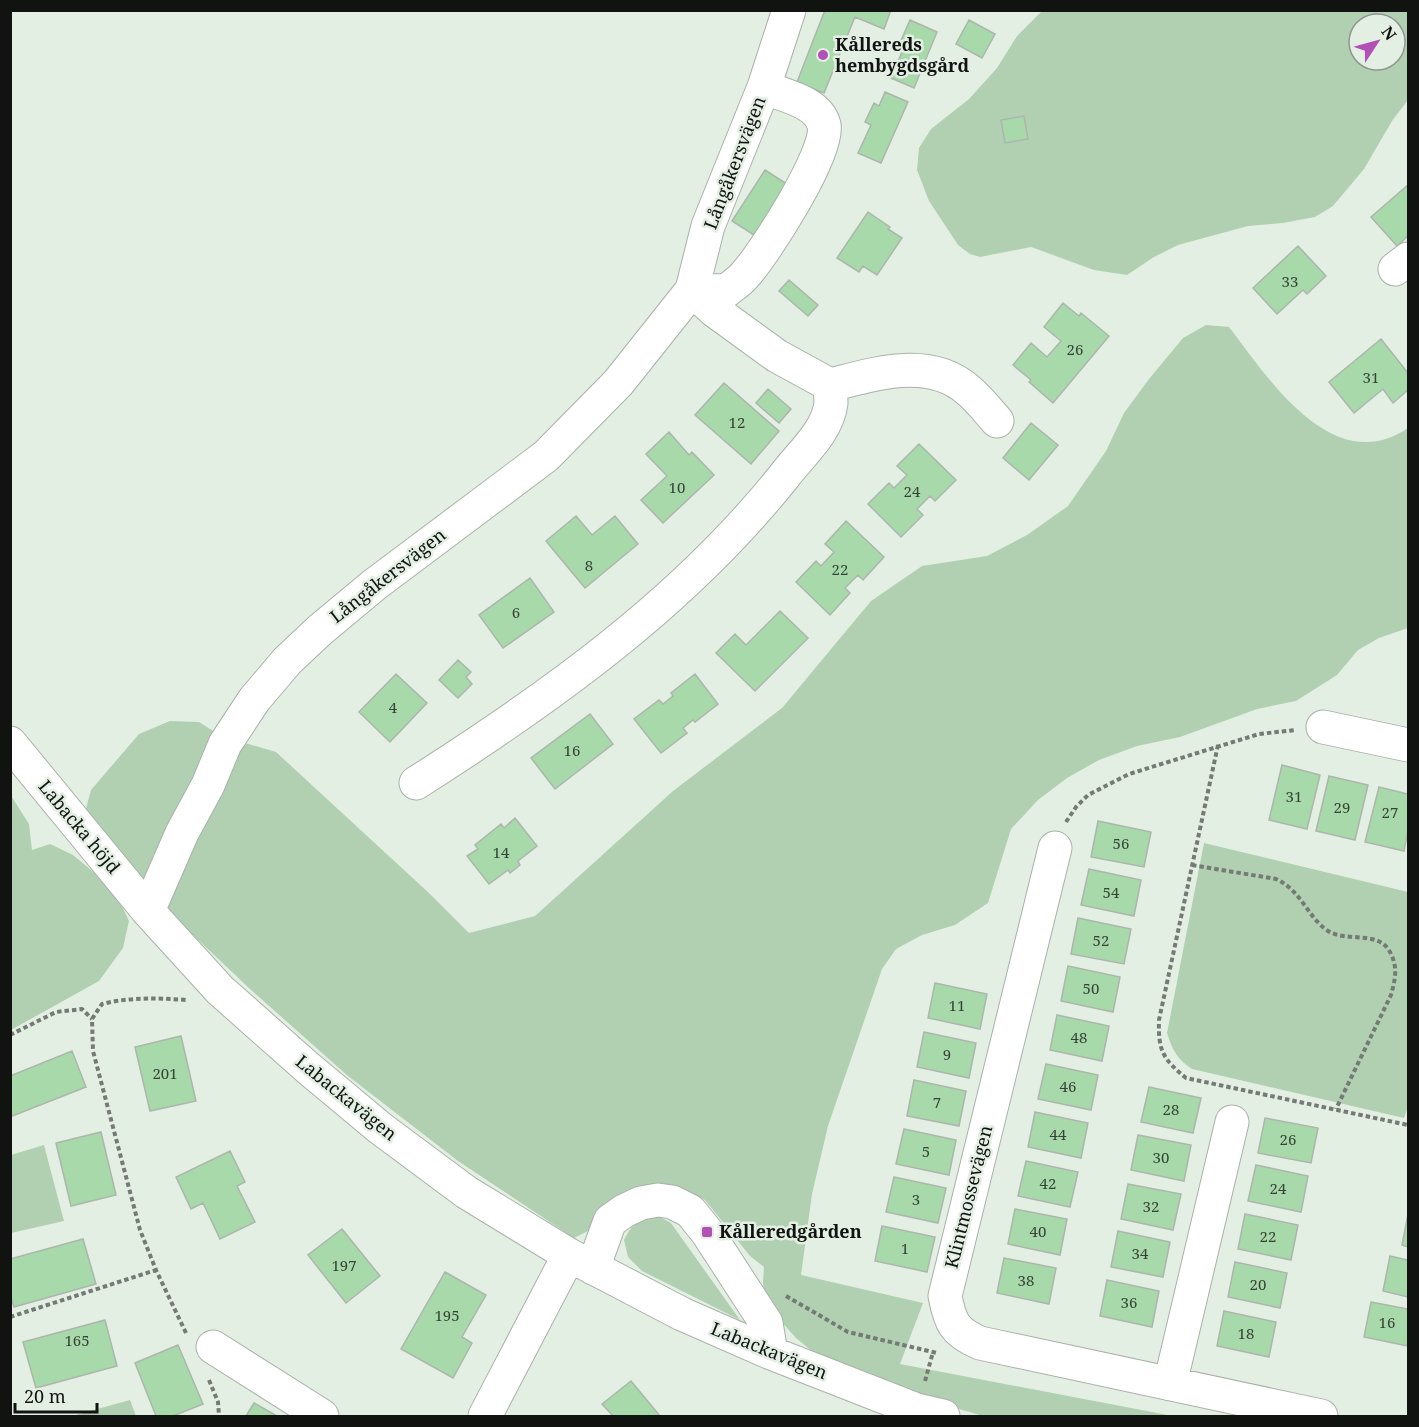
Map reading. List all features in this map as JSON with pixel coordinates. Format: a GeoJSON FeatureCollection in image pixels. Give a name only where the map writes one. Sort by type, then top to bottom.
{"type":"FeatureCollection","features":[{"type":"Feature","properties":{"kind":"street"},"geometry":{"type":"LineString","coordinates":[[764,87],[789,10]]}},
{"type":"Feature","properties":{"kind":"street","name":"Långåkersvägen"},"geometry":{"type":"LineString","coordinates":[[148,911],[225,744],[254,700],[287,661],[320,630],[374,585],[546,456],[618,383],[692,290],[708,226],[764,87],[810,106],[825,126],[822,145],[796,198],[745,276],[726,291],[692,290]]}},
{"type":"Feature","properties":{"kind":"street"},"geometry":{"type":"LineString","coordinates":[[692,290],[715,311],[777,356],[830,385],[883,372],[911,370],[934,372],[955,380],[969,390],[997,421]]}},
{"type":"Feature","properties":{"kind":"street"},"geometry":{"type":"LineString","coordinates":[[416,783],[472,748],[589,663],[675,592],[721,548],[772,491],[824,426],[831,404],[830,385]]}},
{"type":"Feature","properties":{"kind":"street"},"geometry":{"type":"LineString","coordinates":[[1323,727],[1408,746]]}},
{"type":"Feature","properties":{"kind":"street","name":"Labacka höjd"},"geometry":{"type":"LineString","coordinates":[[10,743],[148,911]]}},
{"type":"Feature","properties":{"kind":"street","name":"Klintmossevägen"},"geometry":{"type":"LineString","coordinates":[[964,1336],[949,1318],[945,1296],[1055,848]]}},
{"type":"Feature","properties":{"kind":"street","name":"Labackavägen"},"geometry":{"type":"LineString","coordinates":[[148,911],[220,990],[308,1068],[380,1128],[466,1192],[581,1262],[682,1314],[771,1353],[917,1410],[944,1416]]}},
{"type":"Feature","properties":{"kind":"street"},"geometry":{"type":"LineString","coordinates":[[1170,1384],[1232,1122]]}},
{"type":"Feature","properties":{"kind":"street"},"geometry":{"type":"LineString","coordinates":[[485,1416],[581,1262],[610,1221],[641,1203],[658,1200],[672,1202],[690,1211],[707,1232],[766,1323],[771,1353]]}},
{"type":"Feature","properties":{"kind":"street"},"geometry":{"type":"LineString","coordinates":[[964,1336],[980,1342],[1321,1416]]}},
{"type":"Feature","properties":{"kind":"street"},"geometry":{"type":"LineString","coordinates":[[213,1347],[322,1416]]}},
{"type":"Feature","properties":{"kind":"path"},"geometry":{"type":"LineString","coordinates":[[1055,848],[1065,823],[1088,795],[1129,774],[1259,734],[1323,727]]}},
{"type":"Feature","properties":{"kind":"path"},"geometry":{"type":"LineString","coordinates":[[1218,746],[1159,1020],[1158,1041],[1162,1054],[1170,1065],[1186,1078],[1408,1125]]}},
{"type":"Feature","properties":{"kind":"path"},"geometry":{"type":"LineString","coordinates":[[1192,865],[1276,879],[1295,891],[1327,930],[1340,937],[1375,940],[1384,943],[1390,951],[1396,977],[1391,995],[1335,1109]]}},
{"type":"Feature","properties":{"kind":"path"},"geometry":{"type":"LineString","coordinates":[[213,1347],[201,1339],[191,1343],[156,1270],[140,1230],[93,1051],[92,1019],[102,1004],[120,999],[157,998],[206,1002],[220,990]]}},
{"type":"Feature","properties":{"kind":"path"},"geometry":{"type":"LineString","coordinates":[[10,1035],[56,1012],[82,1009],[92,1019]]}},
{"type":"Feature","properties":{"kind":"path"},"geometry":{"type":"LineString","coordinates":[[10,1317],[156,1270]]}},
{"type":"Feature","properties":{"kind":"path"},"geometry":{"type":"LineString","coordinates":[[778,1291],[849,1332],[933,1352],[956,1355],[964,1336]]}},
{"type":"Feature","properties":{"kind":"green space"},"geometry":{"type":"Polygon","coordinates":[[[1042,11],[1408,11],[1408,100],[1392,121],[1364,169],[1333,206],[1315,217],[1248,226],[1178,245],[1154,257],[1127,275],[1094,270],[1031,247],[980,257],[970,254],[958,245],[929,201],[917,170],[919,148],[931,129],[969,99],[997,68],[1017,36],[1042,11]]]}},
{"type":"Feature","properties":{"kind":"green space"},"geometry":{"type":"Polygon","coordinates":[[[1206,325],[1229,327],[1283,395],[1305,416],[1329,432],[1354,441],[1380,440],[1408,428],[1408,628],[1379,638],[1358,650],[1337,675],[1296,701],[1257,709],[1180,737],[1137,746],[1099,760],[1067,778],[1038,800],[1011,829],[988,903],[955,925],[922,935],[896,949],[882,969],[828,1126],[812,1194],[801,1275],[923,1303],[900,1364],[1173,1416],[983,1416],[880,1386],[824,1361],[796,1338],[771,1310],[764,1297],[764,1267],[750,1256],[705,1200],[683,1188],[635,1188],[618,1198],[590,1230],[574,1238],[458,1161],[348,1076],[250,989],[135,880],[84,816],[91,790],[139,734],[170,721],[199,722],[221,736],[276,752],[429,893],[469,933],[535,916],[673,791],[782,708],[871,601],[922,566],[987,556],[1027,535],[1068,506],[1106,451],[1124,413],[1149,379],[1183,338],[1206,325]]]}},
{"type":"Feature","properties":{"kind":"green space"},"geometry":{"type":"Polygon","coordinates":[[[10,794],[29,824],[32,850],[50,844],[73,855],[114,889],[129,921],[123,948],[99,981],[11,1030],[10,794]]]}},
{"type":"Feature","properties":{"kind":"green space"},"geometry":{"type":"Polygon","coordinates":[[[1204,843],[1408,892],[1408,1107],[1404,1118],[1192,1069],[1176,1054],[1167,1033],[1204,843]]]}},
{"type":"Feature","properties":{"kind":"green space"},"geometry":{"type":"Polygon","coordinates":[[[44,1145],[64,1221],[11,1233],[11,1155],[44,1145]]]}},
{"type":"Feature","properties":{"kind":"green space"},"geometry":{"type":"Polygon","coordinates":[[[660,1217],[671,1223],[740,1320],[642,1271],[628,1257],[624,1240],[630,1229],[642,1220],[660,1217]]]}},
{"type":"Feature","properties":{"kind":"green space"},"geometry":{"type":"Polygon","coordinates":[[[130,1400],[136,1416],[72,1416],[130,1400]]]}},
{"type":"Feature","properties":{"kind":"building","name":"Kållereds hembygdsgård"},"geometry":{"type":"Polygon","coordinates":[[[825,10],[891,10],[884,29],[855,17],[824,93],[797,82],[825,10]]]}},
{"type":"Feature","properties":{"kind":"building"},"geometry":{"type":"Polygon","coordinates":[[[910,20],[937,32],[914,88],[891,78],[904,47],[899,45],[910,20]]]}},
{"type":"Feature","properties":{"kind":"building"},"geometry":{"type":"Polygon","coordinates":[[[969,20],[995,34],[982,58],[956,44],[969,20]]]}},
{"type":"Feature","properties":{"kind":"building"},"geometry":{"type":"Polygon","coordinates":[[[885,92],[908,102],[881,163],[858,153],[871,125],[865,122],[874,103],[879,106],[885,92]]]}},
{"type":"Feature","properties":{"kind":"building"},"geometry":{"type":"Polygon","coordinates":[[[1024,116],[1028,139],[1005,143],[1001,120],[1024,116]]]}},
{"type":"Feature","properties":{"kind":"building"},"geometry":{"type":"Polygon","coordinates":[[[765,170],[790,186],[757,237],[732,221],[765,170]]]}},
{"type":"Feature","properties":{"kind":"building"},"geometry":{"type":"Polygon","coordinates":[[[1408,185],[1408,236],[1397,246],[1371,217],[1408,185]]]}},
{"type":"Feature","properties":{"kind":"building"},"geometry":{"type":"Polygon","coordinates":[[[868,212],[902,238],[877,275],[863,266],[859,272],[837,258],[868,212]]]}},
{"type":"Feature","properties":{"kind":"building"},"geometry":{"type":"Polygon","coordinates":[[[1298,246],[1326,276],[1307,294],[1303,290],[1277,314],[1253,288],[1298,246]]]}},
{"type":"Feature","properties":{"kind":"building"},"geometry":{"type":"Polygon","coordinates":[[[789,280],[818,305],[808,316],[779,291],[789,280]]]}},
{"type":"Feature","properties":{"kind":"building"},"geometry":{"type":"Polygon","coordinates":[[[1063,303],[1079,316],[1081,313],[1109,336],[1053,403],[1013,365],[1031,343],[1047,357],[1061,341],[1044,327],[1063,303]]]}},
{"type":"Feature","properties":{"kind":"building"},"geometry":{"type":"Polygon","coordinates":[[[1381,339],[1408,373],[1408,390],[1393,403],[1383,389],[1354,413],[1329,382],[1381,339]]]}},
{"type":"Feature","properties":{"kind":"building"},"geometry":{"type":"Polygon","coordinates":[[[724,383],[779,431],[751,464],[695,415],[724,383]]]}},
{"type":"Feature","properties":{"kind":"building"},"geometry":{"type":"Polygon","coordinates":[[[768,389],[791,409],[779,423],[756,403],[768,389]]]}},
{"type":"Feature","properties":{"kind":"building"},"geometry":{"type":"Polygon","coordinates":[[[1031,423],[1058,445],[1029,480],[1003,458],[1031,423]]]}},
{"type":"Feature","properties":{"kind":"building"},"geometry":{"type":"Polygon","coordinates":[[[669,432],[689,455],[692,452],[714,475],[663,523],[641,500],[667,476],[646,454],[669,432]]]}},
{"type":"Feature","properties":{"kind":"building"},"geometry":{"type":"Polygon","coordinates":[[[919,444],[956,480],[935,501],[930,496],[917,509],[923,515],[901,537],[868,504],[889,483],[894,488],[907,475],[897,466],[919,444]]]}},
{"type":"Feature","properties":{"kind":"building"},"geometry":{"type":"Polygon","coordinates":[[[576,516],[592,535],[615,516],[638,544],[585,588],[546,541],[576,516]]]}},
{"type":"Feature","properties":{"kind":"building"},"geometry":{"type":"Polygon","coordinates":[[[846,521],[884,557],[863,580],[858,575],[845,588],[850,593],[830,615],[796,582],[816,561],[821,566],[834,552],[825,544],[846,521]]]}},
{"type":"Feature","properties":{"kind":"building"},"geometry":{"type":"Polygon","coordinates":[[[530,578],[554,612],[503,648],[479,615],[530,578]]]}},
{"type":"Feature","properties":{"kind":"building"},"geometry":{"type":"Polygon","coordinates":[[[780,611],[808,638],[755,691],[716,653],[735,634],[746,645],[780,611]]]}},
{"type":"Feature","properties":{"kind":"building"},"geometry":{"type":"Polygon","coordinates":[[[458,660],[471,672],[466,677],[472,684],[458,698],[439,680],[458,660]]]}},
{"type":"Feature","properties":{"kind":"building"},"geometry":{"type":"Polygon","coordinates":[[[396,674],[427,703],[390,742],[359,712],[396,674]]]}},
{"type":"Feature","properties":{"kind":"building"},"geometry":{"type":"Polygon","coordinates":[[[695,674],[718,704],[695,722],[693,720],[683,728],[687,733],[661,753],[634,719],[659,700],[663,704],[673,696],[671,693],[695,674]]]}},
{"type":"Feature","properties":{"kind":"building"},"geometry":{"type":"Polygon","coordinates":[[[590,714],[613,744],[555,789],[531,758],[590,714]]]}},
{"type":"Feature","properties":{"kind":"building"},"geometry":{"type":"Polygon","coordinates":[[[1282,765],[1320,775],[1307,829],[1269,820],[1282,765]]]}},
{"type":"Feature","properties":{"kind":"building"},"geometry":{"type":"Polygon","coordinates":[[[1329,776],[1368,785],[1355,840],[1316,831],[1329,776]]]}},
{"type":"Feature","properties":{"kind":"building"},"geometry":{"type":"Polygon","coordinates":[[[1379,787],[1408,794],[1408,831],[1404,851],[1365,842],[1379,787]]]}},
{"type":"Feature","properties":{"kind":"building"},"geometry":{"type":"Polygon","coordinates":[[[515,818],[537,846],[518,861],[520,865],[510,873],[508,870],[489,884],[467,856],[478,849],[475,845],[501,824],[504,828],[515,818]]]}},
{"type":"Feature","properties":{"kind":"building"},"geometry":{"type":"Polygon","coordinates":[[[1098,821],[1151,832],[1144,867],[1091,857],[1098,821]]]}},
{"type":"Feature","properties":{"kind":"building"},"geometry":{"type":"Polygon","coordinates":[[[1089,869],[1141,880],[1134,916],[1081,905],[1089,869]]]}},
{"type":"Feature","properties":{"kind":"building"},"geometry":{"type":"Polygon","coordinates":[[[1078,918],[1131,929],[1124,964],[1071,954],[1078,918]]]}},
{"type":"Feature","properties":{"kind":"building"},"geometry":{"type":"Polygon","coordinates":[[[1068,966],[1120,977],[1113,1012],[1061,1001],[1068,966]]]}},
{"type":"Feature","properties":{"kind":"building"},"geometry":{"type":"Polygon","coordinates":[[[935,983],[987,994],[980,1029],[928,1018],[935,983]]]}},
{"type":"Feature","properties":{"kind":"building"},"geometry":{"type":"Polygon","coordinates":[[[1057,1015],[1109,1026],[1102,1061],[1050,1050],[1057,1015]]]}},
{"type":"Feature","properties":{"kind":"building"},"geometry":{"type":"Polygon","coordinates":[[[924,1032],[976,1043],[969,1078],[917,1067],[924,1032]]]}},
{"type":"Feature","properties":{"kind":"building"},"geometry":{"type":"Polygon","coordinates":[[[181,1036],[196,1101],[150,1111],[135,1047],[181,1036]]]}},
{"type":"Feature","properties":{"kind":"building"},"geometry":{"type":"Polygon","coordinates":[[[72,1051],[86,1087],[10,1117],[10,1076],[72,1051]]]}},
{"type":"Feature","properties":{"kind":"building"},"geometry":{"type":"Polygon","coordinates":[[[1046,1064],[1098,1075],[1091,1110],[1038,1099],[1046,1064]]]}},
{"type":"Feature","properties":{"kind":"building"},"geometry":{"type":"Polygon","coordinates":[[[914,1080],[966,1091],[959,1126],[907,1116],[914,1080]]]}},
{"type":"Feature","properties":{"kind":"building"},"geometry":{"type":"Polygon","coordinates":[[[1149,1087],[1201,1098],[1193,1133],[1141,1122],[1149,1087]]]}},
{"type":"Feature","properties":{"kind":"building"},"geometry":{"type":"Polygon","coordinates":[[[1035,1112],[1088,1123],[1081,1158],[1028,1147],[1035,1112]]]}},
{"type":"Feature","properties":{"kind":"building"},"geometry":{"type":"Polygon","coordinates":[[[1265,1118],[1318,1128],[1311,1163],[1258,1153],[1265,1118]]]}},
{"type":"Feature","properties":{"kind":"building"},"geometry":{"type":"Polygon","coordinates":[[[904,1129],[956,1140],[949,1175],[896,1164],[904,1129]]]}},
{"type":"Feature","properties":{"kind":"building"},"geometry":{"type":"Polygon","coordinates":[[[101,1132],[116,1195],[71,1206],[56,1143],[101,1132]]]}},
{"type":"Feature","properties":{"kind":"building"},"geometry":{"type":"Polygon","coordinates":[[[1138,1135],[1191,1145],[1184,1181],[1131,1170],[1138,1135]]]}},
{"type":"Feature","properties":{"kind":"building"},"geometry":{"type":"Polygon","coordinates":[[[230,1151],[245,1182],[237,1186],[255,1222],[220,1239],[203,1203],[191,1209],[176,1177],[230,1151]]]}},
{"type":"Feature","properties":{"kind":"building"},"geometry":{"type":"Polygon","coordinates":[[[1026,1161],[1078,1172],[1070,1207],[1018,1196],[1026,1161]]]}},
{"type":"Feature","properties":{"kind":"building"},"geometry":{"type":"Polygon","coordinates":[[[1256,1165],[1308,1176],[1301,1212],[1248,1201],[1256,1165]]]}},
{"type":"Feature","properties":{"kind":"building"},"geometry":{"type":"Polygon","coordinates":[[[894,1177],[946,1188],[938,1223],[886,1212],[894,1177]]]}},
{"type":"Feature","properties":{"kind":"building"},"geometry":{"type":"Polygon","coordinates":[[[1128,1184],[1181,1194],[1173,1230],[1121,1219],[1128,1184]]]}},
{"type":"Feature","properties":{"kind":"building"},"geometry":{"type":"Polygon","coordinates":[[[1015,1209],[1067,1219],[1060,1255],[1008,1244],[1015,1209]]]}},
{"type":"Feature","properties":{"kind":"building"},"geometry":{"type":"Polygon","coordinates":[[[1245,1214],[1298,1225],[1291,1260],[1238,1249],[1245,1214]]]}},
{"type":"Feature","properties":{"kind":"building"},"geometry":{"type":"Polygon","coordinates":[[[1408,1214],[1408,1247],[1402,1245],[1408,1214]]]}},
{"type":"Feature","properties":{"kind":"building"},"geometry":{"type":"Polygon","coordinates":[[[882,1226],[935,1237],[927,1272],[875,1261],[882,1226]]]}},
{"type":"Feature","properties":{"kind":"building"},"geometry":{"type":"Polygon","coordinates":[[[342,1229],[380,1276],[346,1303],[308,1255],[342,1229]]]}},
{"type":"Feature","properties":{"kind":"building"},"geometry":{"type":"Polygon","coordinates":[[[1118,1231],[1170,1242],[1163,1277],[1111,1267],[1118,1231]]]}},
{"type":"Feature","properties":{"kind":"building"},"geometry":{"type":"Polygon","coordinates":[[[83,1239],[96,1284],[14,1307],[10,1294],[10,1259],[83,1239]]]}},
{"type":"Feature","properties":{"kind":"building"},"geometry":{"type":"Polygon","coordinates":[[[1390,1256],[1408,1260],[1408,1297],[1383,1291],[1390,1256]]]}},
{"type":"Feature","properties":{"kind":"building"},"geometry":{"type":"Polygon","coordinates":[[[1004,1258],[1056,1268],[1049,1304],[997,1293],[1004,1258]]]}},
{"type":"Feature","properties":{"kind":"building"},"geometry":{"type":"Polygon","coordinates":[[[1235,1262],[1287,1273],[1280,1308],[1228,1297],[1235,1262]]]}},
{"type":"Feature","properties":{"kind":"building"},"geometry":{"type":"Polygon","coordinates":[[[445,1272],[486,1295],[462,1337],[472,1343],[453,1378],[401,1349],[445,1272]]]}},
{"type":"Feature","properties":{"kind":"building"},"geometry":{"type":"Polygon","coordinates":[[[1107,1280],[1159,1291],[1152,1327],[1100,1316],[1107,1280]]]}},
{"type":"Feature","properties":{"kind":"building"},"geometry":{"type":"Polygon","coordinates":[[[1371,1302],[1408,1309],[1408,1346],[1364,1337],[1371,1302]]]}},
{"type":"Feature","properties":{"kind":"building"},"geometry":{"type":"Polygon","coordinates":[[[1224,1311],[1276,1322],[1269,1357],[1217,1346],[1224,1311]]]}},
{"type":"Feature","properties":{"kind":"building"},"geometry":{"type":"Polygon","coordinates":[[[105,1320],[117,1366],[36,1388],[23,1342],[105,1320]]]}},
{"type":"Feature","properties":{"kind":"building"},"geometry":{"type":"Polygon","coordinates":[[[178,1345],[203,1404],[173,1416],[156,1416],[135,1363],[178,1345]]]}},
{"type":"Feature","properties":{"kind":"building"},"geometry":{"type":"Polygon","coordinates":[[[631,1381],[660,1416],[613,1416],[602,1404],[631,1381]]]}},
{"type":"Feature","properties":{"kind":"building"},"geometry":{"type":"Polygon","coordinates":[[[254,1403],[277,1416],[246,1416],[254,1403]]]}},
{"type":"Feature","properties":{"kind":"place","name":"Kållereds hembygdsgård"},"geometry":{"type":"Point","coordinates":[823,55]}},
{"type":"Feature","properties":{"kind":"place","name":"Kålleredgården"},"geometry":{"type":"Point","coordinates":[707,1232]}}]}
